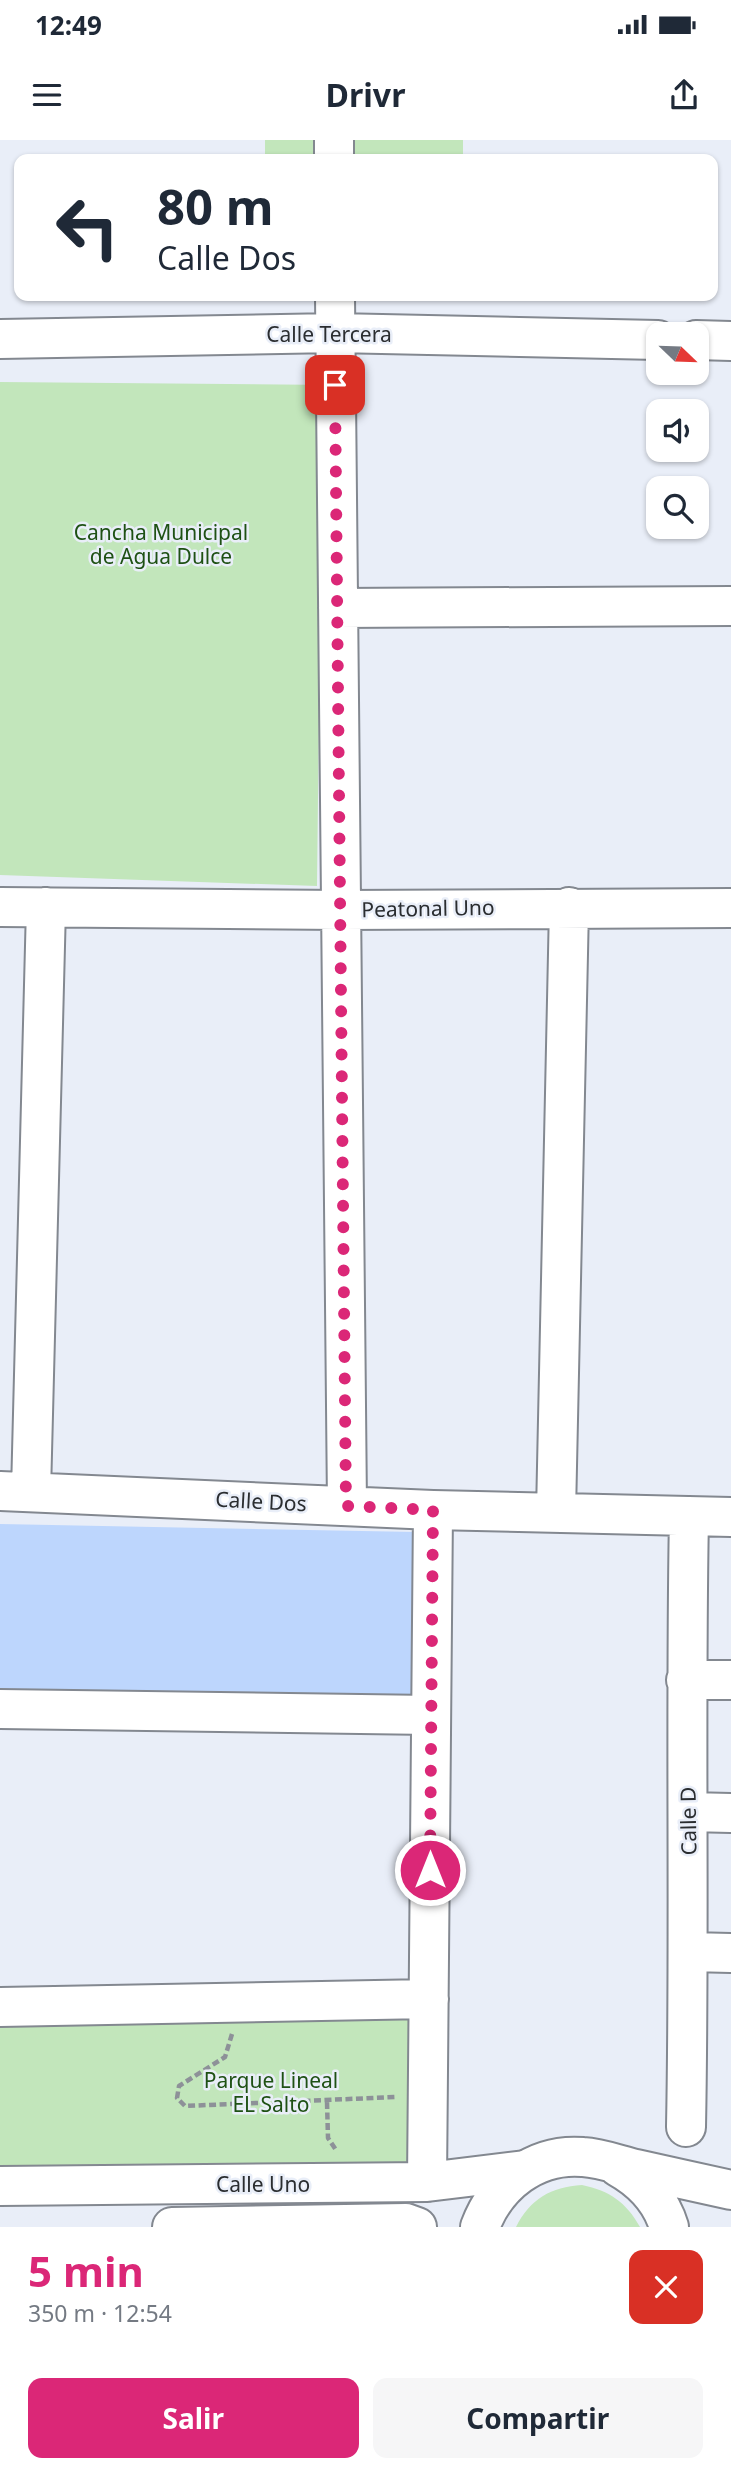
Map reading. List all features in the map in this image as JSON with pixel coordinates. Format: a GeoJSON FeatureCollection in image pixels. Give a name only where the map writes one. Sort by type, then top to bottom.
{"type":"FeatureCollection","features":[{"type":"Feature","properties":{"kind":"main road"},"geometry":{"type":"LineString","coordinates":[[335,301],[346,1506]]}},
{"type":"Feature","properties":{"kind":"main road","name":"Calle Tercera"},"geometry":{"type":"LineString","coordinates":[[0,340],[335,333],[646,340]]}},
{"type":"Feature","properties":{"kind":"main road"},"geometry":{"type":"LineString","coordinates":[[709,340],[731,341]]}},
{"type":"Feature","properties":{"kind":"main road"},"geometry":{"type":"LineString","coordinates":[[338,608],[731,606]]}},
{"type":"Feature","properties":{"kind":"main road","name":"Peatonal Uno"},"geometry":{"type":"LineString","coordinates":[[0,907],[341,910],[731,908]]}},
{"type":"Feature","properties":{"kind":"main road"},"geometry":{"type":"LineString","coordinates":[[15,1491],[46,907]]}},
{"type":"Feature","properties":{"kind":"main road"},"geometry":{"type":"LineString","coordinates":[[556,1513],[569,907]]}},
{"type":"Feature","properties":{"kind":"main road","name":"Calle Dos"},"geometry":{"type":"LineString","coordinates":[[15,1491],[433,1510],[731,1517]]}},
{"type":"Feature","properties":{"kind":"main road"},"geometry":{"type":"LineString","coordinates":[[427,2182],[433,1510]]}},
{"type":"Feature","properties":{"kind":"main road","name":"Calle D"},"geometry":{"type":"LineString","coordinates":[[686,2127],[690,1952],[686,1679],[689,1516]]}},
{"type":"Feature","properties":{"kind":"main road"},"geometry":{"type":"LineString","coordinates":[[686,1679],[731,1680]]}},
{"type":"Feature","properties":{"kind":"main road"},"geometry":{"type":"LineString","coordinates":[[0,1709],[431,1715]]}},
{"type":"Feature","properties":{"kind":"main road"},"geometry":{"type":"LineString","coordinates":[[689,1812],[731,1813]]}},
{"type":"Feature","properties":{"kind":"main road"},"geometry":{"type":"LineString","coordinates":[[690,1952],[731,1954]]}},
{"type":"Feature","properties":{"kind":"main road"},"geometry":{"type":"LineString","coordinates":[[0,2007],[429,1999]]}},
{"type":"Feature","properties":{"kind":"main road"},"geometry":{"type":"LineString","coordinates":[[480,2227],[496,2195],[525,2170],[569,2157],[584,2157],[731,2190]]}},
{"type":"Feature","properties":{"kind":"main road"},"geometry":{"type":"LineString","coordinates":[[614,2164],[646,2186],[658,2201],[669,2227]]}},
{"type":"Feature","properties":{"kind":"main road","name":"Calle Uno"},"geometry":{"type":"LineString","coordinates":[[0,2186],[427,2182],[525,2170]]}},
{"type":"Feature","properties":{"kind":"main road","name":"Calle Uno"},"geometry":{"type":"LineString","coordinates":[[172,2227],[407,2223],[417,2227]]}},
{"type":"Feature","properties":{"kind":"path"},"geometry":{"type":"LineString","coordinates":[[232,2003],[231,2043],[225,2057],[179,2086],[177,2098],[185,2106],[327,2102],[428,2095]]}},
{"type":"Feature","properties":{"kind":"path"},"geometry":{"type":"LineString","coordinates":[[327,2102],[328,2138],[356,2184]]}},
{"type":"Feature","properties":{"kind":"green space"},"geometry":{"type":"Polygon","coordinates":[[[265,140],[326,140],[326,154],[265,154],[265,140]]]}},
{"type":"Feature","properties":{"kind":"green space"},"geometry":{"type":"Polygon","coordinates":[[[342,140],[463,140],[463,154],[343,154],[342,140]]]}},
{"type":"Feature","properties":{"kind":"green space","name":"Cancha Municipal de Agua Dulce"},"geometry":{"type":"Polygon","coordinates":[[[0,382],[335,385],[322,442],[317,886],[0,875],[0,382]]]}},
{"type":"Feature","properties":{"kind":"green space","name":"Parque Lineal EL Salto"},"geometry":{"type":"Polygon","coordinates":[[[429,1999],[427,2182],[0,2186],[0,2007],[429,1999]]]}},
{"type":"Feature","properties":{"kind":"green space"},"geometry":{"type":"Polygon","coordinates":[[[582,2185],[609,2194],[623,2204],[640,2227],[516,2227],[528,2209],[543,2196],[561,2188],[582,2185]]]}},
{"type":"Feature","properties":{"kind":"building"},"geometry":{"type":"Polygon","coordinates":[[[0,1524],[416,1532],[411,1707],[0,1702],[0,1524]]]}},
{"type":"Feature","properties":{"kind":"route"},"geometry":{"type":"LineString","coordinates":[[335,385],[346,1506],[433,1510],[430,1870]]}}]}
